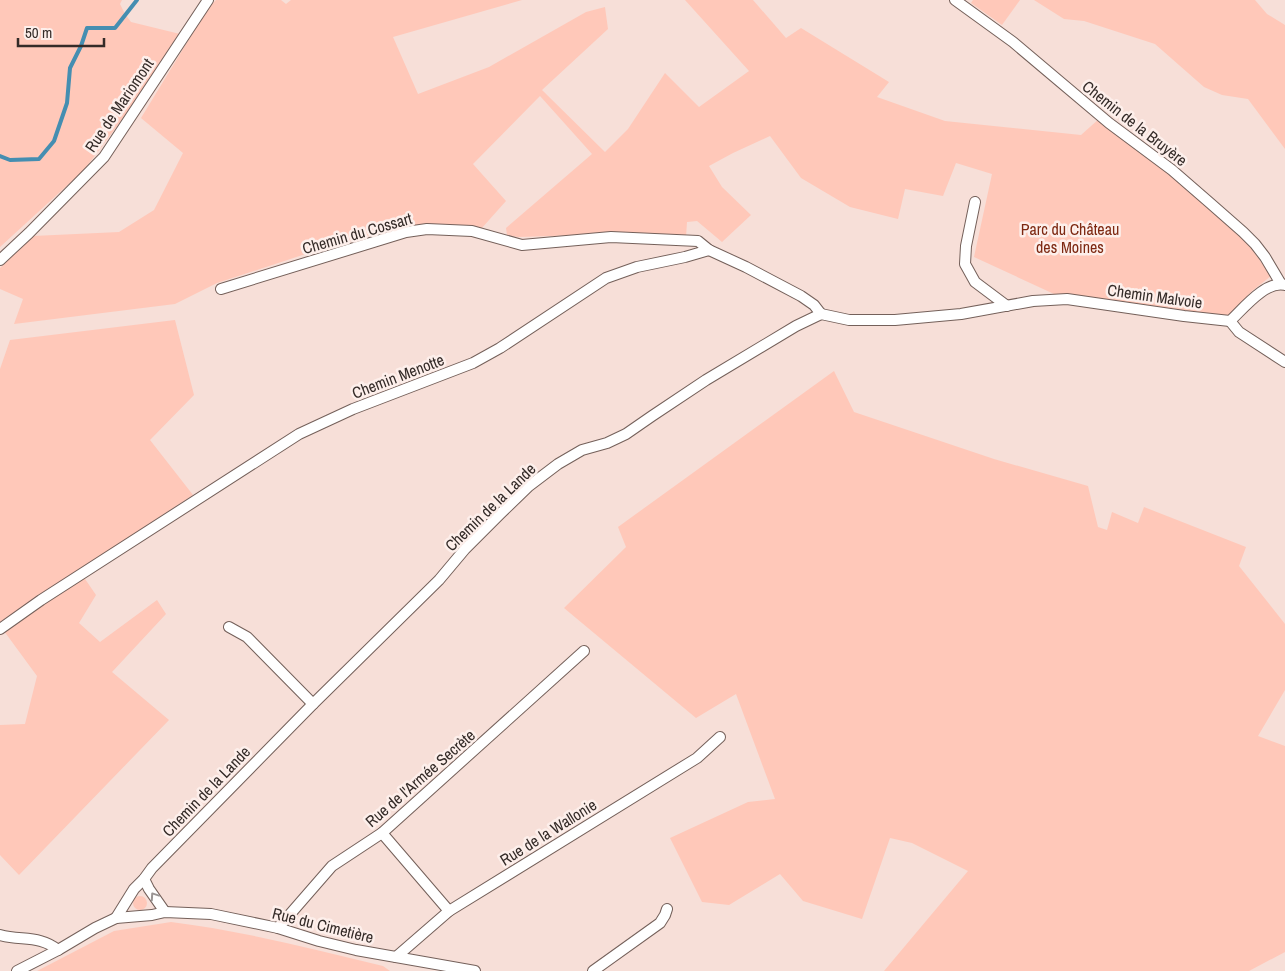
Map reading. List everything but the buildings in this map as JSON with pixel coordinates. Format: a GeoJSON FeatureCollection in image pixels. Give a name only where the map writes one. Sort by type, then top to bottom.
{"type":"FeatureCollection","features":[{"type":"Feature","properties":{"kind":"street","name":"Rue de Mariomont"},"geometry":{"type":"LineString","coordinates":[[0,260],[104,157],[208,0]]}},
{"type":"Feature","properties":{"kind":"street","name":"Chemin de la Bruyère"},"geometry":{"type":"LineString","coordinates":[[955,0],[1013,42],[1109,123],[1172,170],[1244,232],[1265,257],[1283,285]]}},
{"type":"Feature","properties":{"kind":"street"},"geometry":{"type":"LineString","coordinates":[[975,202],[966,246],[965,264],[975,282],[1007,306]]}},
{"type":"Feature","properties":{"kind":"street","name":"Chemin du Cossart"},"geometry":{"type":"LineString","coordinates":[[221,289],[391,236],[427,229],[472,231],[522,244],[611,237],[698,241],[709,250]]}},
{"type":"Feature","properties":{"kind":"street"},"geometry":{"type":"LineString","coordinates":[[709,250],[801,296],[814,305],[821,314]]}},
{"type":"Feature","properties":{"kind":"street","name":"Chemin Menotte"},"geometry":{"type":"LineString","coordinates":[[0,629],[41,600],[299,434],[353,409],[473,363],[500,348],[606,278],[637,267],[709,250]]}},
{"type":"Feature","properties":{"kind":"street"},"geometry":{"type":"LineString","coordinates":[[1283,285],[1264,289],[1230,321],[1239,332],[1285,362]]}},
{"type":"Feature","properties":{"kind":"street","name":"Chemin Malvoie"},"geometry":{"type":"LineString","coordinates":[[821,314],[849,320],[895,320],[961,314],[1033,301],[1067,299],[1230,321]]}},
{"type":"Feature","properties":{"kind":"street","name":"Chemin de la Lande"},"geometry":{"type":"LineString","coordinates":[[116,918],[134,889],[152,868],[313,704],[439,580],[466,549],[529,486],[558,464],[582,450],[607,443],[626,434],[706,380],[796,326],[821,314]]}},
{"type":"Feature","properties":{"kind":"street"},"geometry":{"type":"LineString","coordinates":[[229,627],[247,636],[313,704]]}},
{"type":"Feature","properties":{"kind":"street","name":"Rue de l'Armée Secrète"},"geometry":{"type":"LineString","coordinates":[[278,928],[332,866],[382,833],[584,651]]}},
{"type":"Feature","properties":{"kind":"street","name":"Rue de la Wallonie"},"geometry":{"type":"LineString","coordinates":[[396,957],[449,911],[697,758],[720,737]]}},
{"type":"Feature","properties":{"kind":"street"},"geometry":{"type":"LineString","coordinates":[[382,833],[449,911]]}},
{"type":"Feature","properties":{"kind":"street"},"geometry":{"type":"LineString","coordinates":[[144,879],[165,912]]}},
{"type":"Feature","properties":{"kind":"street"},"geometry":{"type":"LineString","coordinates":[[593,971],[660,923],[667,909]]}},
{"type":"Feature","properties":{"kind":"street","name":"Rue du Cimetière"},"geometry":{"type":"LineString","coordinates":[[116,918],[165,912],[211,914],[278,928],[356,950],[475,971]]}},
{"type":"Feature","properties":{"kind":"street"},"geometry":{"type":"LineString","coordinates":[[17,971],[116,918]]}},
{"type":"Feature","properties":{"kind":"street"},"geometry":{"type":"LineString","coordinates":[[0,935],[34,939],[50,944],[58,950]]}},
{"type":"Feature","properties":{"kind":"green space"},"geometry":{"type":"Polygon","coordinates":[[[0,0],[122,0],[120,4],[131,22],[180,34],[148,85],[84,170],[0,247],[0,0]]]}},
{"type":"Feature","properties":{"kind":"green space","name":"Parc du Château des Moines"},"geometry":{"type":"Polygon","coordinates":[[[216,0],[281,0],[286,4],[291,0],[522,0],[393,37],[418,94],[489,67],[586,12],[605,7],[608,29],[542,90],[605,152],[628,129],[665,73],[699,107],[749,71],[685,0],[753,0],[786,38],[801,28],[889,82],[877,97],[945,121],[1081,135],[1100,118],[1181,182],[1241,234],[1271,276],[1252,291],[1228,317],[1054,294],[974,257],[992,174],[956,163],[943,196],[905,189],[898,219],[850,207],[801,178],[770,136],[709,166],[722,187],[751,215],[722,242],[697,221],[687,222],[686,237],[616,234],[518,237],[507,235],[506,228],[592,154],[540,96],[473,164],[506,201],[481,229],[444,224],[398,227],[327,247],[217,283],[175,304],[14,324],[23,299],[0,289],[0,268],[33,236],[119,232],[154,210],[183,153],[141,118],[208,8],[216,0]]]}},
{"type":"Feature","properties":{"kind":"green space"},"geometry":{"type":"Polygon","coordinates":[[[973,0],[1020,0],[1002,25],[971,3],[973,0]]]}},
{"type":"Feature","properties":{"kind":"green space"},"geometry":{"type":"Polygon","coordinates":[[[1034,0],[1255,0],[1267,14],[1285,25],[1285,149],[1248,99],[1222,95],[1204,87],[1155,44],[1084,21],[1064,19],[1034,0]]]}},
{"type":"Feature","properties":{"kind":"green space"},"geometry":{"type":"Polygon","coordinates":[[[175,320],[194,395],[150,440],[193,495],[0,622],[0,369],[10,340],[175,320]]]}},
{"type":"Feature","properties":{"kind":"green space"},"geometry":{"type":"Polygon","coordinates":[[[834,371],[854,412],[994,459],[1088,486],[1098,527],[1107,530],[1112,512],[1138,523],[1144,507],[1246,547],[1239,566],[1285,624],[1285,690],[1258,736],[1285,746],[1285,952],[1249,971],[884,971],[968,871],[912,843],[890,838],[862,919],[803,901],[780,874],[729,905],[702,902],[670,838],[748,802],[775,799],[736,694],[696,718],[564,608],[626,547],[618,527],[834,371]]]}},
{"type":"Feature","properties":{"kind":"green space"},"geometry":{"type":"Polygon","coordinates":[[[83,576],[96,595],[79,623],[100,642],[157,600],[166,614],[112,672],[169,720],[19,875],[0,855],[0,725],[25,724],[37,676],[4,631],[83,576]]]}},
{"type":"Feature","properties":{"kind":"green space"},"geometry":{"type":"Polygon","coordinates":[[[137,896],[143,896],[147,903],[143,910],[137,910],[133,906],[133,900],[137,896]]]}},
{"type":"Feature","properties":{"kind":"green space"},"geometry":{"type":"Polygon","coordinates":[[[171,922],[225,930],[278,941],[383,966],[390,971],[37,971],[114,931],[171,922]]]}},
{"type":"Feature","properties":{"kind":"waterway"},"geometry":{"type":"LineString","coordinates":[[0,156],[10,160],[39,159],[54,141],[67,103],[70,68],[81,46],[87,28],[115,28],[137,0]]}}]}
